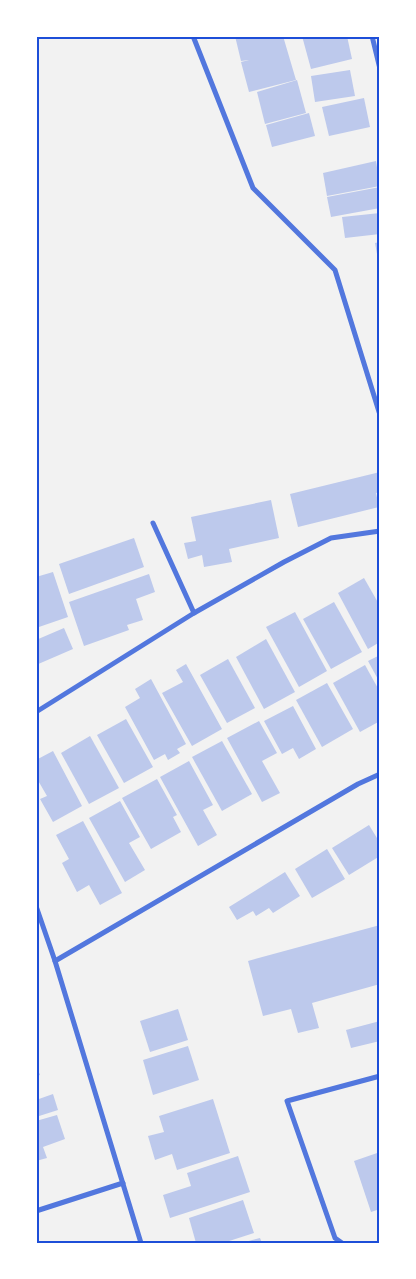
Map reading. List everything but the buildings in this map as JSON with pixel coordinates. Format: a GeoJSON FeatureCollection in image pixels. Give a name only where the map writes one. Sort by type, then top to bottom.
{"type":"FeatureCollection","features":[{"type":"Feature","properties":{"kind":"street"},"geometry":{"type":"LineString","coordinates":[[193,36],[253,188],[335,270],[380,415]]}},
{"type":"Feature","properties":{"kind":"street"},"geometry":{"type":"LineString","coordinates":[[372,36],[380,70]]}},
{"type":"Feature","properties":{"kind":"street"},"geometry":{"type":"LineString","coordinates":[[153,523],[194,614]]}},
{"type":"Feature","properties":{"kind":"street"},"geometry":{"type":"LineString","coordinates":[[36,712],[194,614],[284,562],[331,538],[380,531]]}},
{"type":"Feature","properties":{"kind":"street"},"geometry":{"type":"LineString","coordinates":[[55,961],[358,784],[380,774]]}},
{"type":"Feature","properties":{"kind":"street"},"geometry":{"type":"LineString","coordinates":[[36,906],[55,961],[141,1243]]}},
{"type":"Feature","properties":{"kind":"street"},"geometry":{"type":"LineString","coordinates":[[342,1243],[335,1238],[287,1102],[380,1076]]}},
{"type":"Feature","properties":{"kind":"street"},"geometry":{"type":"LineString","coordinates":[[36,1211],[123,1183]]}}]}
